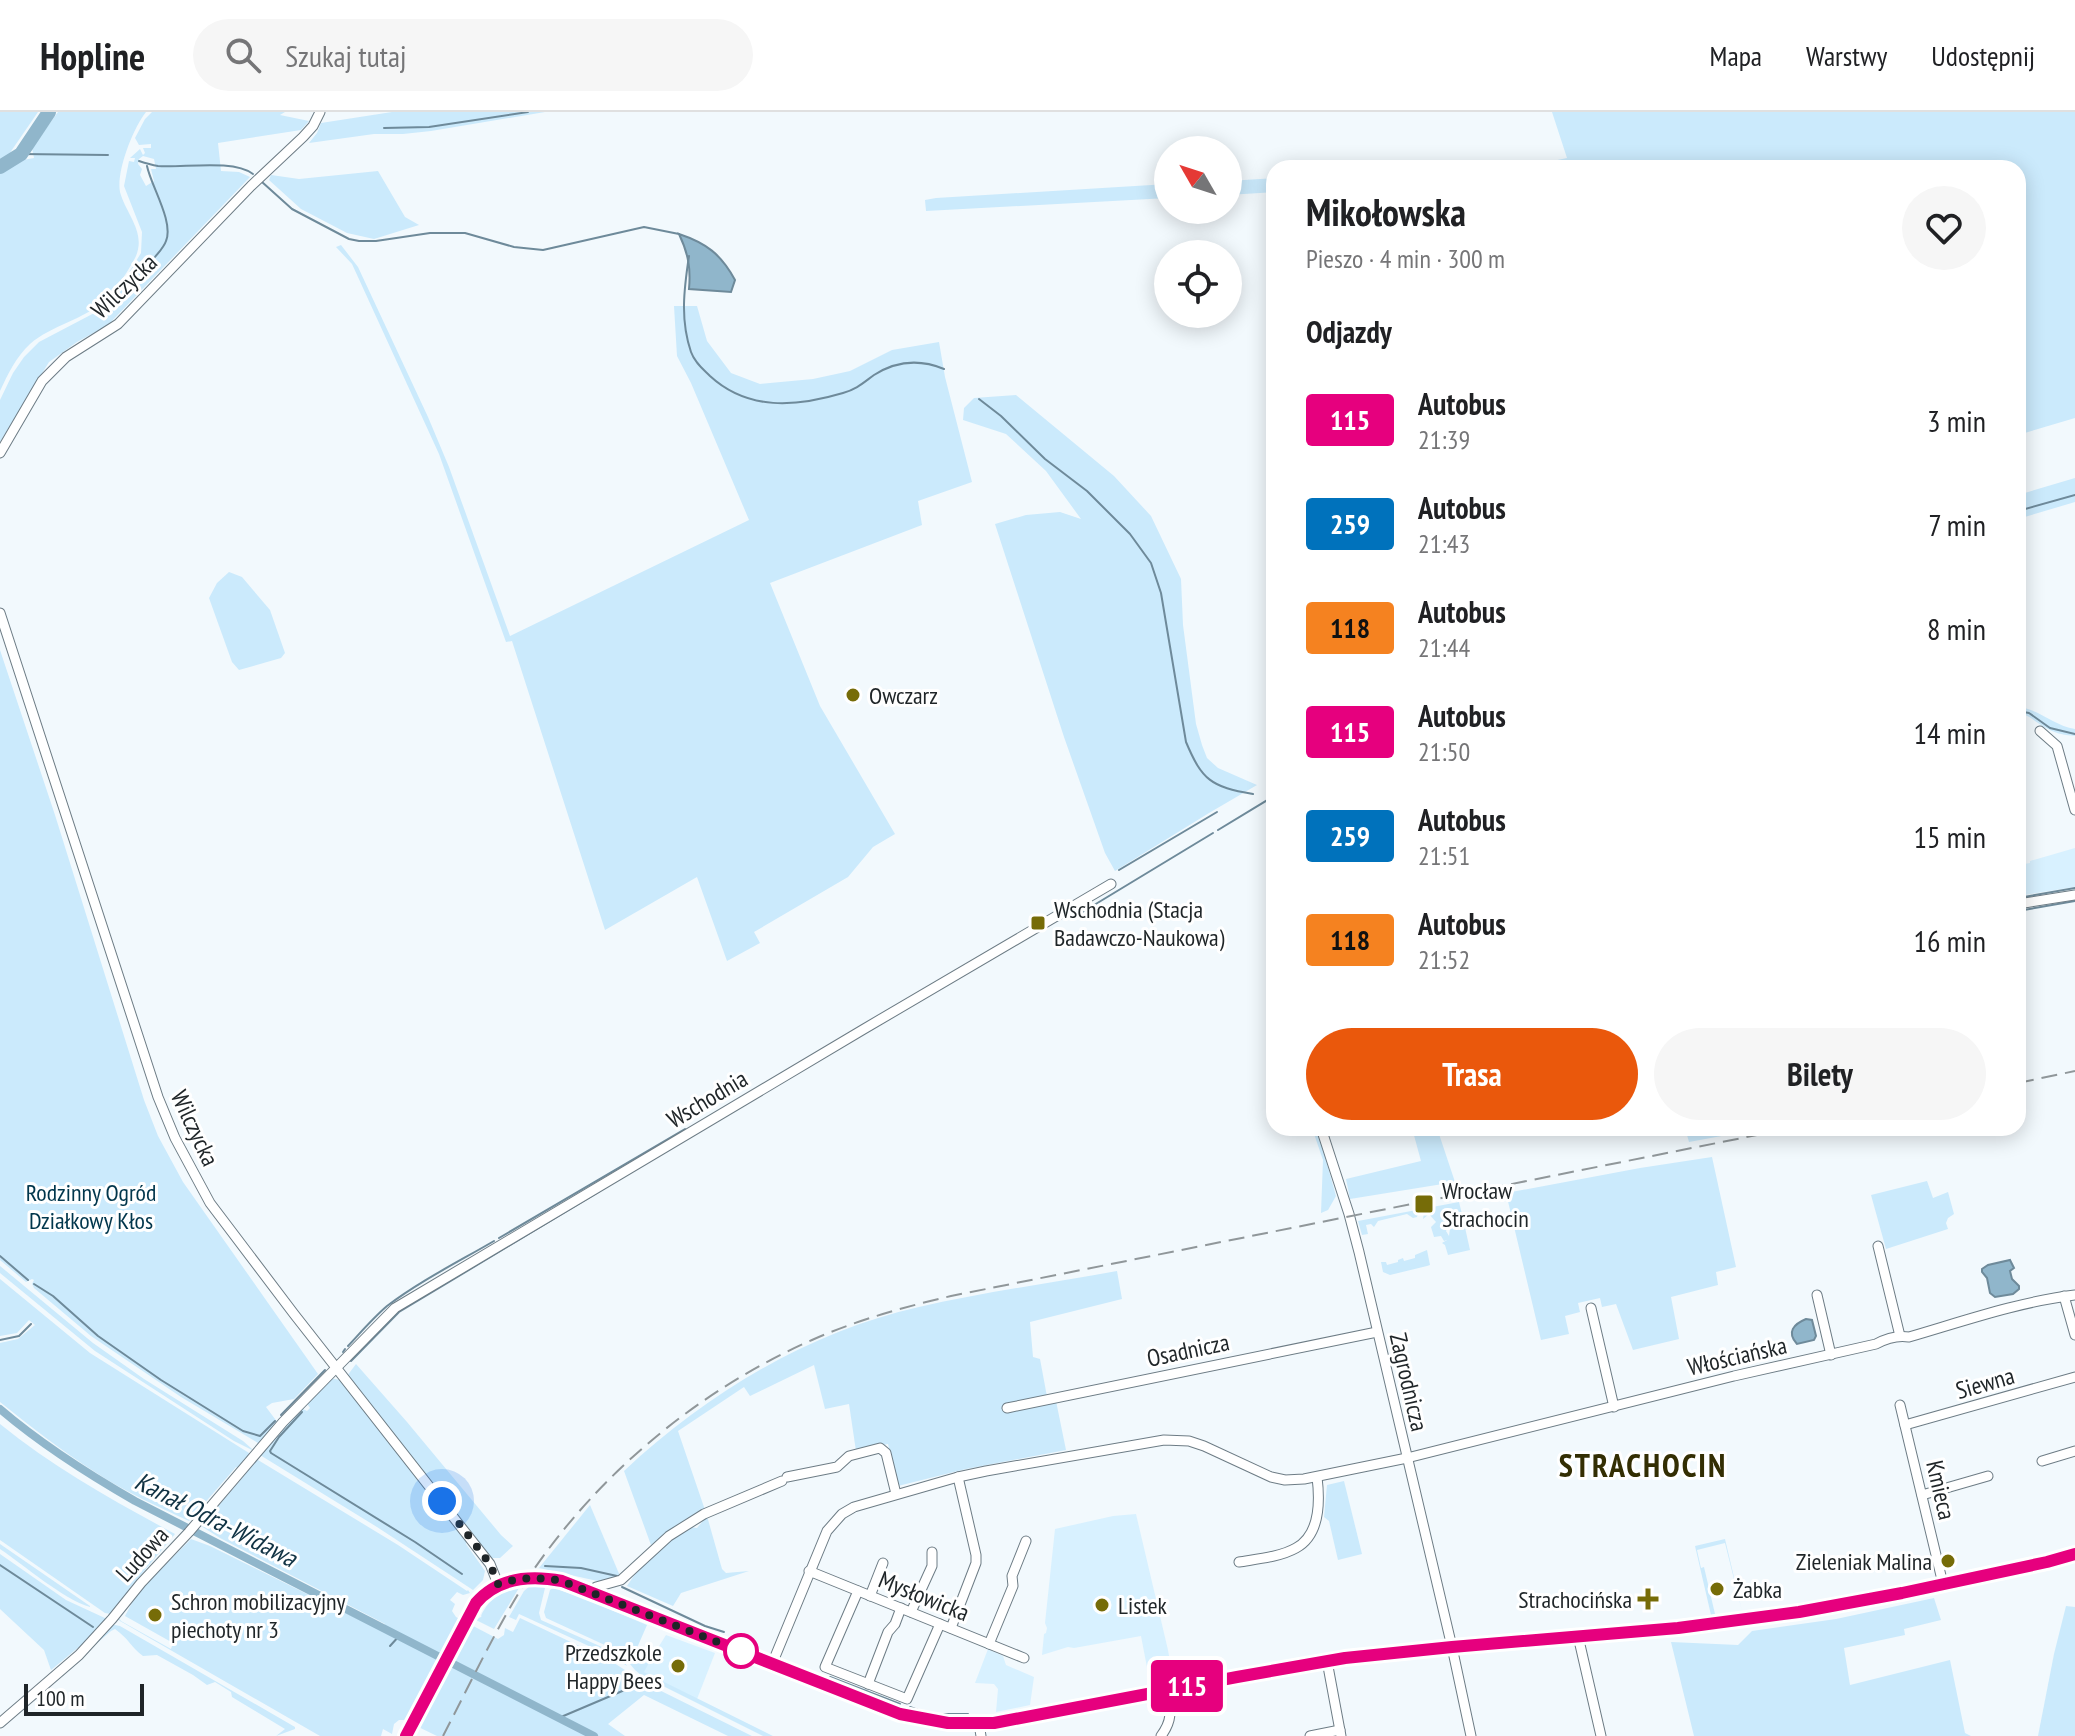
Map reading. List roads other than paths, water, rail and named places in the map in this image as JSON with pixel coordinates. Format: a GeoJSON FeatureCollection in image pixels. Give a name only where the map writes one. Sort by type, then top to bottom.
{"type":"FeatureCollection","features":[{"type":"Feature","properties":{"kind":"main road"},"geometry":{"type":"LineString","coordinates":[[406,1736],[480,1598],[498,1584],[509,1581],[542,1578],[562,1581],[913,1718],[980,1730],[1034,1716],[1327,1661],[1689,1627],[1799,1612],[2075,1554]]}},
{"type":"Feature","properties":{"kind":"street","name":"Wilczycka"},"geometry":{"type":"LineString","coordinates":[[0,453],[50,371],[66,357],[118,324],[251,186],[303,137],[320,112]]}},
{"type":"Feature","properties":{"kind":"street","name":"Wilczycka"},"geometry":{"type":"LineString","coordinates":[[0,613],[158,1097],[175,1138],[210,1203],[490,1564],[498,1584]]}},
{"type":"Feature","properties":{"kind":"street"},"geometry":{"type":"LineString","coordinates":[[2040,731],[2057,746],[2074,803]]}},
{"type":"Feature","properties":{"kind":"street","name":"Wschodnia"},"geometry":{"type":"LineString","coordinates":[[337,1367],[387,1316],[413,1296],[1111,884]]}},
{"type":"Feature","properties":{"kind":"street"},"geometry":{"type":"LineString","coordinates":[[2026,903],[2075,895]]}},
{"type":"Feature","properties":{"kind":"street","name":"Zagrodnicza"},"geometry":{"type":"LineString","coordinates":[[1324,1136],[1350,1216],[1471,1736]]}},
{"type":"Feature","properties":{"kind":"street"},"geometry":{"type":"LineString","coordinates":[[1878,1246],[1900,1336]]}},
{"type":"Feature","properties":{"kind":"street"},"geometry":{"type":"LineString","coordinates":[[1817,1295],[1831,1355]]}},
{"type":"Feature","properties":{"kind":"street","name":"Włościańska"},"geometry":{"type":"LineString","coordinates":[[772,1664],[829,1527],[854,1507],[896,1494],[1002,1468],[1175,1440],[1204,1446],[1271,1477],[1285,1480],[1317,1477],[1407,1458],[2075,1295]]}},
{"type":"Feature","properties":{"kind":"street"},"geometry":{"type":"LineString","coordinates":[[2064,1296],[2075,1335]]}},
{"type":"Feature","properties":{"kind":"street"},"geometry":{"type":"LineString","coordinates":[[1591,1308],[1614,1407]]}},
{"type":"Feature","properties":{"kind":"street","name":"Osadnicza"},"geometry":{"type":"LineString","coordinates":[[1007,1408],[1377,1332]]}},
{"type":"Feature","properties":{"kind":"street","name":"Ludowa"},"geometry":{"type":"LineString","coordinates":[[0,1723],[79,1655],[283,1422],[337,1367]]}},
{"type":"Feature","properties":{"kind":"street","name":"Siewna"},"geometry":{"type":"LineString","coordinates":[[1905,1425],[2075,1377]]}},
{"type":"Feature","properties":{"kind":"street","name":"Kmieca"},"geometry":{"type":"LineString","coordinates":[[1900,1405],[1943,1584]]}},
{"type":"Feature","properties":{"kind":"street"},"geometry":{"type":"LineString","coordinates":[[592,1593],[596,1587],[621,1580],[669,1536],[704,1514],[785,1479],[837,1467],[849,1456],[880,1448],[886,1453],[896,1494]]}},
{"type":"Feature","properties":{"kind":"street"},"geometry":{"type":"LineString","coordinates":[[2042,1461],[2075,1451]]}},
{"type":"Feature","properties":{"kind":"street"},"geometry":{"type":"LineString","coordinates":[[1922,1495],[1988,1476]]}},
{"type":"Feature","properties":{"kind":"street"},"geometry":{"type":"LineString","coordinates":[[951,1628],[976,1563],[958,1477]]}},
{"type":"Feature","properties":{"kind":"street"},"geometry":{"type":"LineString","coordinates":[[1239,1562],[1284,1553],[1305,1541],[1316,1520],[1317,1477]]}},
{"type":"Feature","properties":{"kind":"street"},"geometry":{"type":"LineString","coordinates":[[989,1644],[1013,1586],[1012,1576],[1026,1541]]}},
{"type":"Feature","properties":{"kind":"street"},"geometry":{"type":"LineString","coordinates":[[868,1684],[888,1632],[906,1610],[932,1566],[932,1552]]}},
{"type":"Feature","properties":{"kind":"street"},"geometry":{"type":"LineString","coordinates":[[870,1596],[883,1563]]}},
{"type":"Feature","properties":{"kind":"street","name":"Mysłowicka"},"geometry":{"type":"LineString","coordinates":[[809,1571],[1024,1658]]}},
{"type":"Feature","properties":{"kind":"street"},"geometry":{"type":"LineString","coordinates":[[858,1591],[825,1667],[907,1699],[940,1624]]}},
{"type":"Feature","properties":{"kind":"street"},"geometry":{"type":"LineString","coordinates":[[1578,1636],[1601,1736]]}},
{"type":"Feature","properties":{"kind":"street"},"geometry":{"type":"LineString","coordinates":[[1310,1736],[1341,1733],[1327,1661]]}},
{"type":"Feature","properties":{"kind":"street"},"geometry":{"type":"LineString","coordinates":[[1161,1736],[1171,1712],[1166,1690]]}},
{"type":"Feature","properties":{"kind":"waterway"},"geometry":{"type":"LineString","coordinates":[[0,167],[21,154],[49,112]]}},
{"type":"Feature","properties":{"kind":"waterway"},"geometry":{"type":"LineString","coordinates":[[384,128],[429,127],[528,112]]}},
{"type":"Feature","properties":{"kind":"waterway"},"geometry":{"type":"LineString","coordinates":[[21,154],[108,155]]}},
{"type":"Feature","properties":{"kind":"waterway"},"geometry":{"type":"LineString","coordinates":[[139,161],[158,166],[233,167],[253,174]]}},
{"type":"Feature","properties":{"kind":"waterway"},"geometry":{"type":"LineString","coordinates":[[147,166],[165,214],[168,233],[155,257]]}},
{"type":"Feature","properties":{"kind":"waterway"},"geometry":{"type":"LineString","coordinates":[[262,182],[292,209],[349,239],[359,241],[430,233],[465,233],[514,247],[543,250],[644,227],[679,234]]}},
{"type":"Feature","properties":{"kind":"waterway"},"geometry":{"type":"LineString","coordinates":[[689,256],[684,316],[691,352],[710,376],[740,395],[773,403],[808,401],[848,391],[882,370],[899,364],[926,364],[944,369]]}},
{"type":"Feature","properties":{"kind":"waterway"},"geometry":{"type":"LineString","coordinates":[[979,399],[1045,459],[1087,491],[1130,534],[1151,563],[1161,593],[1186,742],[1197,765],[1210,780],[1253,794]]}},
{"type":"Feature","properties":{"kind":"waterway"},"geometry":{"type":"LineString","coordinates":[[2026,509],[2075,495]]}},
{"type":"Feature","properties":{"kind":"waterway"},"geometry":{"type":"LineString","coordinates":[[2026,712],[2050,728],[2075,734]]}},
{"type":"Feature","properties":{"kind":"waterway"},"geometry":{"type":"LineString","coordinates":[[1218,830],[1266,801]]}},
{"type":"Feature","properties":{"kind":"waterway"},"geometry":{"type":"LineString","coordinates":[[1119,870],[1217,812]]}},
{"type":"Feature","properties":{"kind":"waterway"},"geometry":{"type":"LineString","coordinates":[[1071,919],[1213,833]]}},
{"type":"Feature","properties":{"kind":"waterway"},"geometry":{"type":"LineString","coordinates":[[2026,897],[2075,888]]}},
{"type":"Feature","properties":{"kind":"waterway"},"geometry":{"type":"LineString","coordinates":[[2026,910],[2075,901]]}},
{"type":"Feature","properties":{"kind":"waterway"},"geometry":{"type":"LineString","coordinates":[[499,1238],[685,1129]]}},
{"type":"Feature","properties":{"kind":"waterway"},"geometry":{"type":"LineString","coordinates":[[351,1361],[399,1312],[600,1191]]}},
{"type":"Feature","properties":{"kind":"waterway"},"geometry":{"type":"LineString","coordinates":[[348,1346],[387,1306],[494,1241]]}},
{"type":"Feature","properties":{"kind":"waterway"},"geometry":{"type":"LineString","coordinates":[[0,1256],[28,1280]]}},
{"type":"Feature","properties":{"kind":"waterway"},"geometry":{"type":"LineString","coordinates":[[34,1284],[53,1296],[98,1336],[243,1431],[260,1436],[275,1421]]}},
{"type":"Feature","properties":{"kind":"waterway"},"geometry":{"type":"LineString","coordinates":[[0,1340],[19,1336],[31,1324]]}},
{"type":"Feature","properties":{"kind":"waterway"},"geometry":{"type":"LineString","coordinates":[[281,1415],[325,1370]]}},
{"type":"Feature","properties":{"kind":"waterway","name":"Kanał Odra-Widawa"},"geometry":{"type":"LineString","coordinates":[[0,1409],[32,1435],[135,1501],[594,1736]]}},
{"type":"Feature","properties":{"kind":"waterway"},"geometry":{"type":"LineString","coordinates":[[302,1412],[279,1437],[271,1453],[462,1574]]}},
{"type":"Feature","properties":{"kind":"waterway"},"geometry":{"type":"LineString","coordinates":[[0,1565],[93,1627]]}},
{"type":"Feature","properties":{"kind":"waterway"},"geometry":{"type":"LineString","coordinates":[[545,1566],[581,1568],[617,1576]]}},
{"type":"Feature","properties":{"kind":"waterway"},"geometry":{"type":"LineString","coordinates":[[622,1587],[724,1632]]}},
{"type":"Feature","properties":{"kind":"waterway"},"geometry":{"type":"LineString","coordinates":[[390,1646],[400,1635]]}},
{"type":"Feature","properties":{"kind":"waterway"},"geometry":{"type":"LineString","coordinates":[[830,1677],[900,1704]]}},
{"type":"Feature","properties":{"kind":"waterway"},"geometry":{"type":"LineString","coordinates":[[561,1717],[627,1689]]}},
{"type":"Feature","properties":{"kind":"waterway"},"geometry":{"type":"LineString","coordinates":[[910,1707],[929,1714],[968,1714]]}},
{"type":"Feature","properties":{"kind":"railway"},"geometry":{"type":"LineString","coordinates":[[2026,1081],[2075,1071]]}},
{"type":"Feature","properties":{"kind":"railway"},"geometry":{"type":"LineString","coordinates":[[443,1736],[518,1594],[557,1538],[587,1502],[654,1438],[691,1409],[770,1360],[812,1340],[846,1326],[951,1296],[1752,1136]]}},
{"type":"Feature","properties":{"kind":"place","name":"Owczarz"},"geometry":{"type":"Point","coordinates":[853,695]}},
{"type":"Feature","properties":{"kind":"place","name":"Wschodnia (Stacja Badawczo-Naukowa)"},"geometry":{"type":"Point","coordinates":[1038,923]}},
{"type":"Feature","properties":{"kind":"place","name":"Wrocław Strachocin"},"geometry":{"type":"Point","coordinates":[1424,1204]}},
{"type":"Feature","properties":{"kind":"place","name":"Zieleniak Malina"},"geometry":{"type":"Point","coordinates":[1948,1561]}},
{"type":"Feature","properties":{"kind":"place","name":"Żabka"},"geometry":{"type":"Point","coordinates":[1717,1589]}},
{"type":"Feature","properties":{"kind":"place","name":"Strachocińska"},"geometry":{"type":"Point","coordinates":[1648,1599]}},
{"type":"Feature","properties":{"kind":"place","name":"Listek"},"geometry":{"type":"Point","coordinates":[1102,1605]}},
{"type":"Feature","properties":{"kind":"place","name":"Schron mobilizacyjny piechoty nr 3"},"geometry":{"type":"Point","coordinates":[155,1615]}},
{"type":"Feature","properties":{"kind":"place","name":"Przedszkole Happy Bees"},"geometry":{"type":"Point","coordinates":[678,1666]}},
{"type":"Feature","properties":{"kind":"district","name":"STRACHOCIN"},"geometry":{"type":"Point","coordinates":[1643,1465]}},
{"type":"Feature","properties":{"kind":"park label","name":"Rodzinny Ogród Działkowy Kłos"},"geometry":{"type":"Point","coordinates":[91,1206]}}]}
